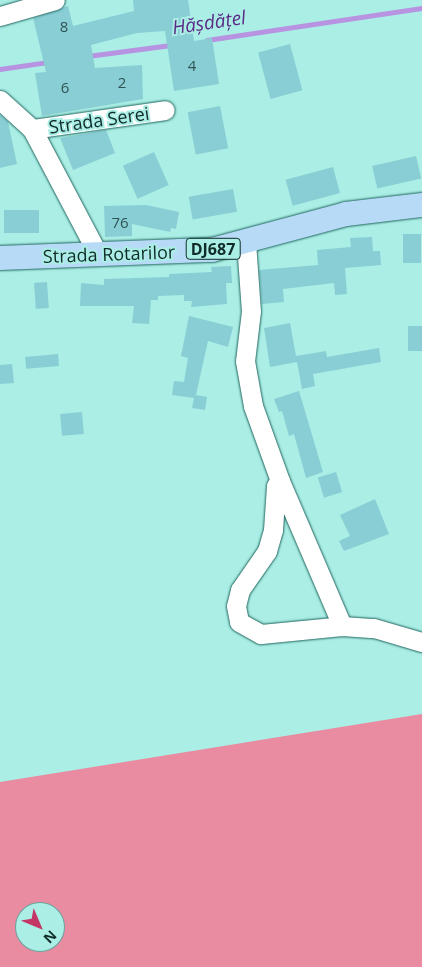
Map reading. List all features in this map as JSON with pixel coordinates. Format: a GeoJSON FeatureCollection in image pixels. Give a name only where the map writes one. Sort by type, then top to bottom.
{"type":"FeatureCollection","features":[{"type":"Feature","properties":{"kind":"main road","name":"Strada Rotarilor"},"geometry":{"type":"LineString","coordinates":[[0,258],[189,252],[246,242],[346,214],[422,205]]}},
{"type":"Feature","properties":{"kind":"street"},"geometry":{"type":"LineString","coordinates":[[0,16],[55,0]]}},
{"type":"Feature","properties":{"kind":"street","name":"Strada Serei"},"geometry":{"type":"LineString","coordinates":[[0,100],[32,129],[98,254]]}},
{"type":"Feature","properties":{"kind":"street","name":"Strada Serei"},"geometry":{"type":"LineString","coordinates":[[32,129],[165,110]]}},
{"type":"Feature","properties":{"kind":"street"},"geometry":{"type":"LineString","coordinates":[[246,242],[251,311],[245,361],[260,428],[280,481],[342,626]]}},
{"type":"Feature","properties":{"kind":"street"},"geometry":{"type":"LineString","coordinates":[[280,481],[276,486],[268,551],[240,590],[236,606],[239,622],[261,634],[342,626],[374,628],[422,642]]}},
{"type":"Feature","properties":{"kind":"shaded area"},"geometry":{"type":"Polygon","coordinates":[[[422,714],[422,967],[0,967],[0,782],[422,714]]]}},
{"type":"Feature","properties":{"kind":"building"},"geometry":{"type":"Polygon","coordinates":[[[133,0],[188,0],[194,41],[212,38],[219,84],[174,91],[165,31],[137,33],[91,45],[95,68],[142,65],[143,99],[42,116],[35,73],[46,72],[33,18],[68,6],[73,26],[134,11],[133,0]]]}},
{"type":"Feature","properties":{"kind":"building"},"geometry":{"type":"Polygon","coordinates":[[[290,44],[302,90],[271,99],[258,53],[290,44]]]}},
{"type":"Feature","properties":{"kind":"building"},"geometry":{"type":"Polygon","coordinates":[[[220,106],[228,148],[196,155],[188,112],[220,106]]]}},
{"type":"Feature","properties":{"kind":"building"},"geometry":{"type":"Polygon","coordinates":[[[0,115],[8,122],[17,164],[0,168],[0,115]]]}},
{"type":"Feature","properties":{"kind":"building"},"geometry":{"type":"Polygon","coordinates":[[[106,130],[115,153],[73,170],[60,138],[106,130]]]}},
{"type":"Feature","properties":{"kind":"building"},"geometry":{"type":"Polygon","coordinates":[[[154,152],[169,185],[138,199],[123,166],[154,152]]]}},
{"type":"Feature","properties":{"kind":"building"},"geometry":{"type":"Polygon","coordinates":[[[416,156],[421,178],[377,189],[372,166],[416,156]]]}},
{"type":"Feature","properties":{"kind":"building"},"geometry":{"type":"Polygon","coordinates":[[[333,167],[340,193],[293,206],[286,180],[333,167]]]}},
{"type":"Feature","properties":{"kind":"building"},"geometry":{"type":"Polygon","coordinates":[[[233,189],[237,212],[193,219],[189,197],[233,189]]]}},
{"type":"Feature","properties":{"kind":"building"},"geometry":{"type":"Polygon","coordinates":[[[146,205],[179,212],[176,229],[171,228],[170,232],[132,224],[132,236],[105,237],[104,206],[146,205]]]}},
{"type":"Feature","properties":{"kind":"building"},"geometry":{"type":"Polygon","coordinates":[[[4,210],[39,210],[39,233],[4,233],[4,210]]]}},
{"type":"Feature","properties":{"kind":"building"},"geometry":{"type":"Polygon","coordinates":[[[403,234],[421,234],[421,263],[403,263],[403,234]]]}},
{"type":"Feature","properties":{"kind":"building"},"geometry":{"type":"Polygon","coordinates":[[[372,237],[373,251],[380,251],[381,265],[345,268],[347,294],[335,295],[334,283],[283,289],[284,302],[262,304],[259,270],[318,265],[317,250],[351,247],[350,238],[372,237]]]}},
{"type":"Feature","properties":{"kind":"building"},"geometry":{"type":"Polygon","coordinates":[[[231,266],[232,283],[226,283],[227,304],[191,307],[192,301],[184,301],[184,295],[158,296],[158,300],[151,300],[149,324],[132,323],[134,306],[80,306],[81,283],[104,285],[104,279],[169,277],[169,274],[212,272],[211,267],[231,266]]]}},
{"type":"Feature","properties":{"kind":"building"},"geometry":{"type":"Polygon","coordinates":[[[47,282],[49,308],[36,309],[34,283],[47,282]]]}},
{"type":"Feature","properties":{"kind":"building"},"geometry":{"type":"Polygon","coordinates":[[[189,316],[233,327],[228,347],[208,341],[196,395],[207,397],[205,410],[192,408],[194,398],[172,395],[174,381],[184,382],[188,358],[181,356],[189,316]]]}},
{"type":"Feature","properties":{"kind":"building"},"geometry":{"type":"Polygon","coordinates":[[[290,323],[296,356],[326,351],[327,357],[379,348],[381,362],[313,374],[315,386],[302,389],[297,362],[270,367],[264,328],[290,323]]]}},
{"type":"Feature","properties":{"kind":"building"},"geometry":{"type":"Polygon","coordinates":[[[408,326],[422,326],[422,351],[408,351],[408,326]]]}},
{"type":"Feature","properties":{"kind":"building"},"geometry":{"type":"Polygon","coordinates":[[[58,354],[59,366],[26,369],[25,357],[58,354]]]}},
{"type":"Feature","properties":{"kind":"building"},"geometry":{"type":"Polygon","coordinates":[[[12,364],[14,383],[0,384],[0,365],[12,364]]]}},
{"type":"Feature","properties":{"kind":"building"},"geometry":{"type":"Polygon","coordinates":[[[299,391],[323,472],[306,478],[294,434],[289,436],[282,411],[279,412],[274,399],[299,391]]]}},
{"type":"Feature","properties":{"kind":"building"},"geometry":{"type":"Polygon","coordinates":[[[82,412],[84,434],[62,436],[60,414],[82,412]]]}},
{"type":"Feature","properties":{"kind":"building"},"geometry":{"type":"Polygon","coordinates":[[[336,472],[342,492],[324,498],[318,478],[336,472]]]}},
{"type":"Feature","properties":{"kind":"building"},"geometry":{"type":"Polygon","coordinates":[[[375,499],[389,534],[344,551],[339,541],[350,536],[340,515],[375,499]]]}},
{"type":"Feature","properties":{"kind":"waterway","name":"Hășdățel"},"geometry":{"type":"LineString","coordinates":[[207,40],[422,8]]}},
{"type":"Feature","properties":{"kind":"waterway","name":"Hășdățel"},"geometry":{"type":"LineString","coordinates":[[88,56],[172,45]]}},
{"type":"Feature","properties":{"kind":"waterway","name":"Hășdățel"},"geometry":{"type":"LineString","coordinates":[[0,69],[48,62]]}}]}
